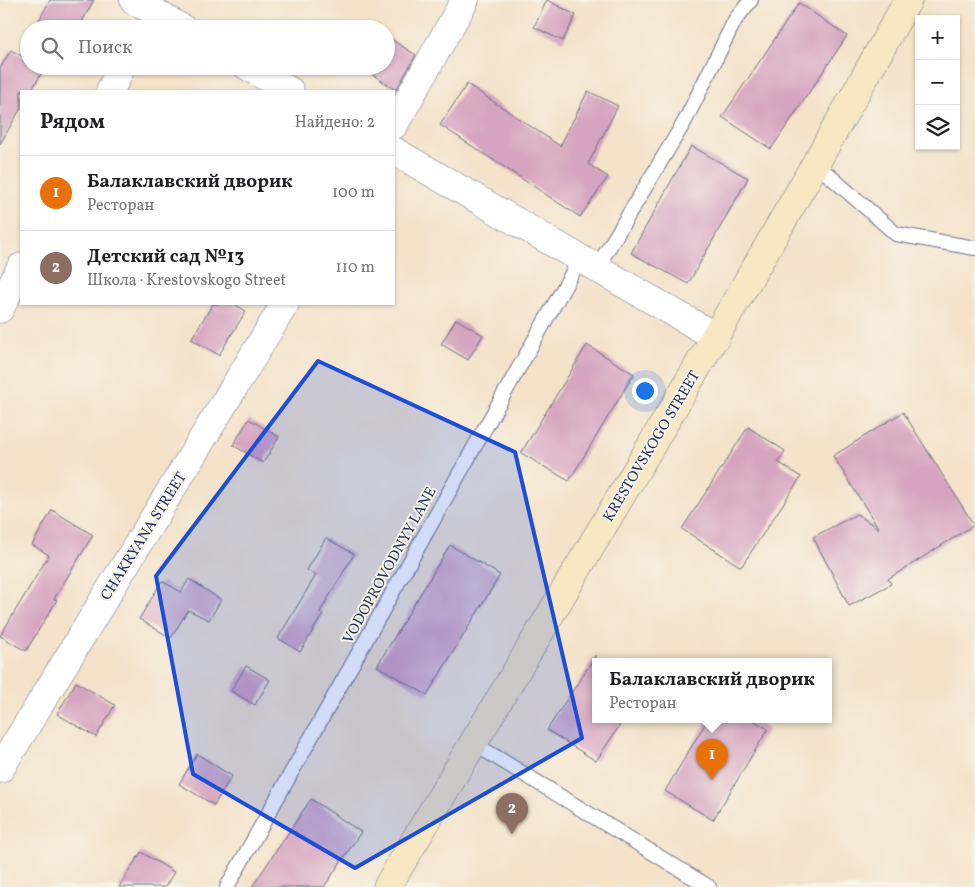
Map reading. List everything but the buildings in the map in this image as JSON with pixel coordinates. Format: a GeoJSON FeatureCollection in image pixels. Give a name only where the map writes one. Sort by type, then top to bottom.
{"type":"FeatureCollection","features":[{"type":"Feature","properties":{"kind":"main road","name":"KRESTOVSKOGO STREET"},"geometry":{"type":"LineString","coordinates":[[387,887],[716,337],[908,0]]}},
{"type":"Feature","properties":{"kind":"street"},"geometry":{"type":"LineString","coordinates":[[395,123],[465,0]]}},
{"type":"Feature","properties":{"kind":"street"},"geometry":{"type":"LineString","coordinates":[[142,13],[160,20]]}},
{"type":"Feature","properties":{"kind":"street"},"geometry":{"type":"LineString","coordinates":[[110,90],[118,75]]}},
{"type":"Feature","properties":{"kind":"street"},"geometry":{"type":"LineString","coordinates":[[262,75],[288,90]]}},
{"type":"Feature","properties":{"kind":"street"},"geometry":{"type":"LineString","coordinates":[[395,152],[716,337]]}},
{"type":"Feature","properties":{"kind":"street"},"geometry":{"type":"LineString","coordinates":[[0,309],[20,269]]}},
{"type":"Feature","properties":{"kind":"street","name":"CHAKRYANA STREET"},"geometry":{"type":"LineString","coordinates":[[0,768],[284,305]]}},
{"type":"Feature","properties":{"kind":"lane","name":"VODOPROVODNYY LANE"},"geometry":{"type":"LineString","coordinates":[[227,887],[588,264],[685,121],[735,20],[751,0]]}},
{"type":"Feature","properties":{"kind":"lane"},"geometry":{"type":"LineString","coordinates":[[816,164],[896,234],[975,248]]}},
{"type":"Feature","properties":{"kind":"lane"},"geometry":{"type":"LineString","coordinates":[[473,743],[709,887]]}},
{"type":"Feature","properties":{"kind":"highlighted area"},"geometry":{"type":"Polygon","coordinates":[[[318,361],[515,452],[582,738],[355,868],[193,774],[156,576],[318,361]]]}},
{"type":"Feature","properties":{"kind":"place","name":"Балаклавский дворик"},"geometry":{"type":"Point","coordinates":[712,780]}},
{"type":"Feature","properties":{"kind":"place","name":"Детский сад №13"},"geometry":{"type":"Point","coordinates":[512,834]}}]}
